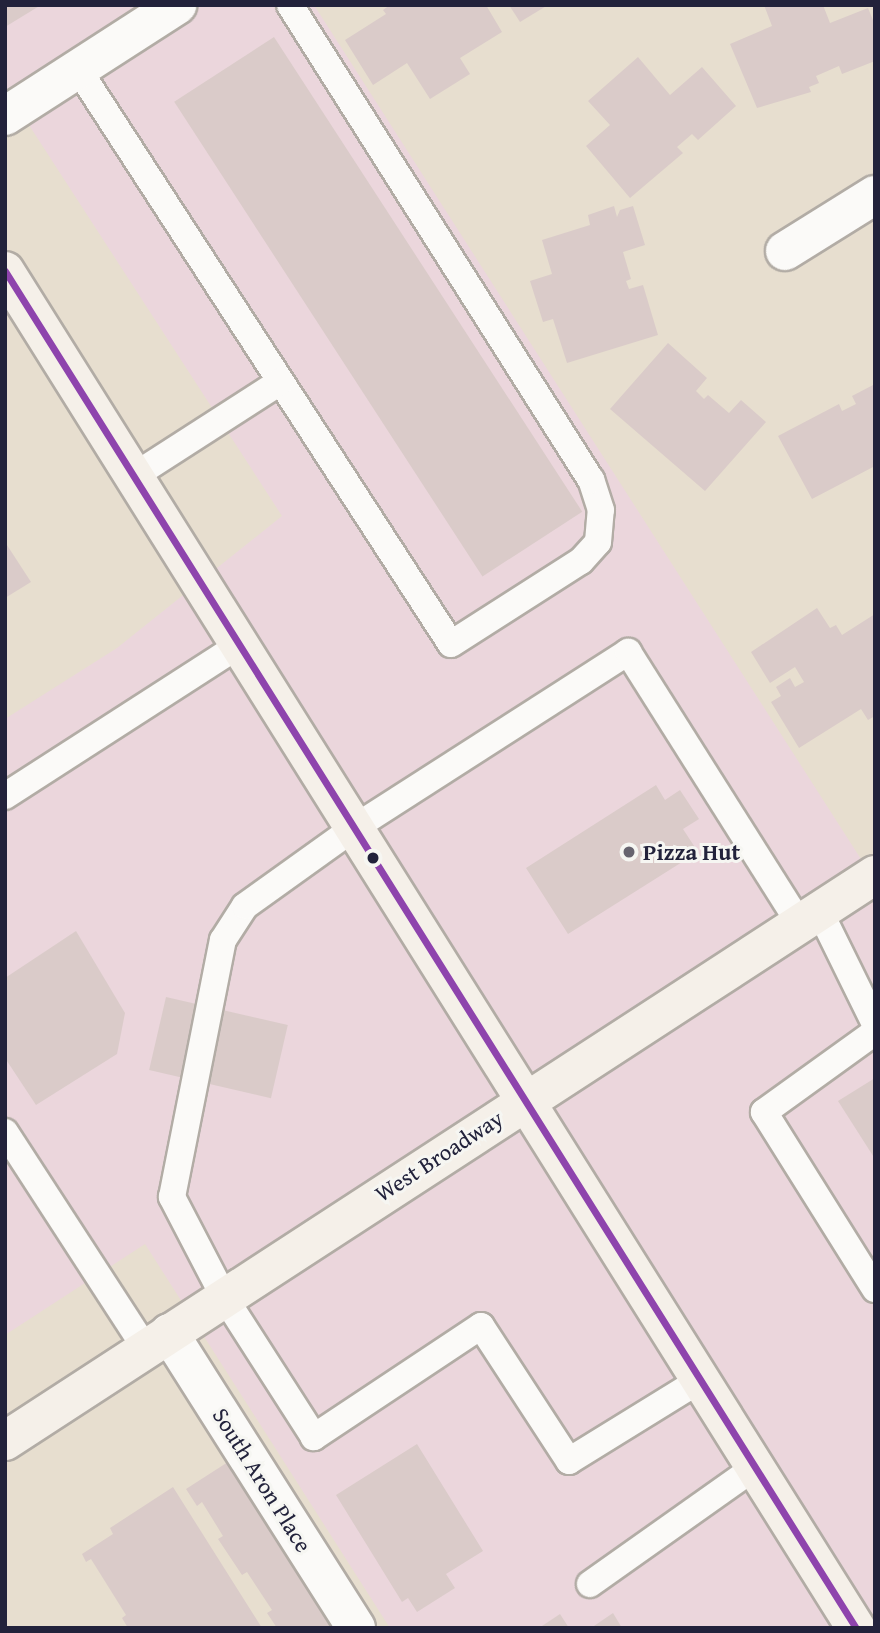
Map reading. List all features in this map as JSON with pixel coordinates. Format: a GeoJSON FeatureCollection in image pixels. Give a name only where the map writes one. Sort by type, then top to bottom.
{"type":"FeatureCollection","features":[{"type":"Feature","properties":{"kind":"main road"},"geometry":{"type":"LineString","coordinates":[[9,286],[134,476],[856,1628]]}},
{"type":"Feature","properties":{"kind":"main road","name":"West Broadway"},"geometry":{"type":"LineString","coordinates":[[5,1441],[875,875]]}},
{"type":"Feature","properties":{"kind":"street"},"geometry":{"type":"LineString","coordinates":[[5,116],[78,69],[159,10]]}},
{"type":"Feature","properties":{"kind":"street"},"geometry":{"type":"LineString","coordinates":[[785,251],[875,195]]}},
{"type":"Feature","properties":{"kind":"street","name":"South Aron Place"},"geometry":{"type":"LineString","coordinates":[[157,1341],[356,1628]]}},
{"type":"Feature","properties":{"kind":"lane"},"geometry":{"type":"LineString","coordinates":[[78,69],[451,644],[581,561],[598,542],[601,510],[591,480],[290,5]]}},
{"type":"Feature","properties":{"kind":"lane"},"geometry":{"type":"LineString","coordinates":[[134,476],[280,382]]}},
{"type":"Feature","properties":{"kind":"lane"},"geometry":{"type":"LineString","coordinates":[[5,796],[239,645]]}},
{"type":"Feature","properties":{"kind":"lane"},"geometry":{"type":"LineString","coordinates":[[700,1380],[569,1461],[481,1326],[314,1437],[223,1297],[172,1197],[223,940],[245,906],[354,828],[628,652],[809,917],[875,1024]]}},
{"type":"Feature","properties":{"kind":"lane"},"geometry":{"type":"LineString","coordinates":[[875,1031],[765,1112],[875,1289]]}},
{"type":"Feature","properties":{"kind":"lane"},"geometry":{"type":"LineString","coordinates":[[5,1132],[157,1341]]}},
{"type":"Feature","properties":{"kind":"lane"},"geometry":{"type":"LineString","coordinates":[[590,1584],[755,1467]]}},
{"type":"Feature","properties":{"kind":"lane"},"geometry":{"type":"LineString","coordinates":[[869,1628],[875,1625]]}},
{"type":"Feature","properties":{"kind":"shaded area"},"geometry":{"type":"Polygon","coordinates":[[[5,5],[314,5],[875,881],[875,1628],[390,1628],[145,1244],[5,1335],[5,719],[117,648],[282,516],[5,88],[5,5]]]}},
{"type":"Feature","properties":{"kind":"building"},"geometry":{"type":"Polygon","coordinates":[[[5,5],[41,5],[5,27],[5,5]]]}},
{"type":"Feature","properties":{"kind":"building"},"geometry":{"type":"Polygon","coordinates":[[[390,5],[486,5],[502,32],[460,58],[470,74],[430,99],[407,63],[373,85],[345,40],[386,14],[383,10],[390,5]]]}},
{"type":"Feature","properties":{"kind":"building"},"geometry":{"type":"Polygon","coordinates":[[[509,5],[548,5],[520,22],[509,5]]]}},
{"type":"Feature","properties":{"kind":"building"},"geometry":{"type":"Polygon","coordinates":[[[764,5],[823,5],[830,23],[868,8],[875,25],[875,61],[842,74],[839,66],[816,76],[819,83],[809,87],[811,92],[757,108],[730,44],[772,26],[764,5]]]}},
{"type":"Feature","properties":{"kind":"building"},"geometry":{"type":"Polygon","coordinates":[[[274,37],[582,512],[482,576],[174,102],[274,37]]]}},
{"type":"Feature","properties":{"kind":"building"},"geometry":{"type":"Polygon","coordinates":[[[638,57],[670,95],[702,67],[736,106],[698,140],[692,134],[677,147],[683,153],[630,198],[586,146],[610,125],[588,101],[638,57]]]}},
{"type":"Feature","properties":{"kind":"building"},"geometry":{"type":"Polygon","coordinates":[[[614,206],[617,217],[620,210],[633,206],[645,245],[623,252],[631,279],[626,281],[629,289],[643,285],[658,335],[567,363],[553,319],[543,322],[530,281],[552,274],[542,240],[590,225],[588,215],[614,206]]]}},
{"type":"Feature","properties":{"kind":"building"},"geometry":{"type":"Polygon","coordinates":[[[668,343],[707,378],[696,391],[704,399],[708,395],[729,413],[741,400],[766,422],[705,491],[610,409],[668,343]]]}},
{"type":"Feature","properties":{"kind":"building"},"geometry":{"type":"Polygon","coordinates":[[[875,384],[875,466],[812,499],[778,436],[839,404],[842,411],[856,404],[852,396],[875,384]]]}},
{"type":"Feature","properties":{"kind":"building"},"geometry":{"type":"Polygon","coordinates":[[[5,542],[31,582],[5,598],[5,542]]]}},
{"type":"Feature","properties":{"kind":"building"},"geometry":{"type":"Polygon","coordinates":[[[817,608],[830,628],[836,625],[842,635],[875,614],[875,716],[868,720],[861,709],[799,748],[771,702],[781,696],[776,687],[790,678],[795,687],[804,682],[795,667],[770,683],[751,652],[817,608]]]}},
{"type":"Feature","properties":{"kind":"building"},"geometry":{"type":"Polygon","coordinates":[[[656,785],[665,800],[680,790],[699,819],[683,829],[698,852],[568,934],[526,868],[656,785]]]}},
{"type":"Feature","properties":{"kind":"building"},"geometry":{"type":"Polygon","coordinates":[[[76,931],[125,1013],[117,1054],[36,1105],[5,1058],[5,978],[76,931]]]}},
{"type":"Feature","properties":{"kind":"building"},"geometry":{"type":"Polygon","coordinates":[[[166,997],[288,1025],[271,1098],[149,1070],[166,997]]]}},
{"type":"Feature","properties":{"kind":"building"},"geometry":{"type":"Polygon","coordinates":[[[875,1078],[875,1159],[838,1101],[875,1078]]]}},
{"type":"Feature","properties":{"kind":"building"},"geometry":{"type":"Polygon","coordinates":[[[417,1444],[483,1551],[446,1574],[455,1588],[417,1612],[408,1598],[402,1602],[336,1495],[417,1444]]]}},
{"type":"Feature","properties":{"kind":"building"},"geometry":{"type":"Polygon","coordinates":[[[228,1462],[334,1628],[277,1628],[267,1613],[272,1610],[247,1572],[242,1575],[218,1539],[223,1536],[202,1502],[197,1506],[186,1489],[228,1462]]]}},
{"type":"Feature","properties":{"kind":"building"},"geometry":{"type":"Polygon","coordinates":[[[173,1487],[262,1628],[128,1628],[122,1618],[126,1615],[91,1559],[86,1562],[82,1554],[113,1534],[110,1528],[173,1487]]]}},
{"type":"Feature","properties":{"kind":"building"},"geometry":{"type":"Polygon","coordinates":[[[613,1613],[622,1628],[591,1628],[613,1613]]]}},
{"type":"Feature","properties":{"kind":"building"},"geometry":{"type":"Polygon","coordinates":[[[560,1614],[569,1628],[539,1628],[560,1614]]]}},
{"type":"Feature","properties":{"kind":"transit line"},"geometry":{"type":"LineString","coordinates":[[5,271],[856,1628]]}},
{"type":"Feature","properties":{"kind":"place","name":"Pizza Hut"},"geometry":{"type":"Point","coordinates":[629,852]}}]}
